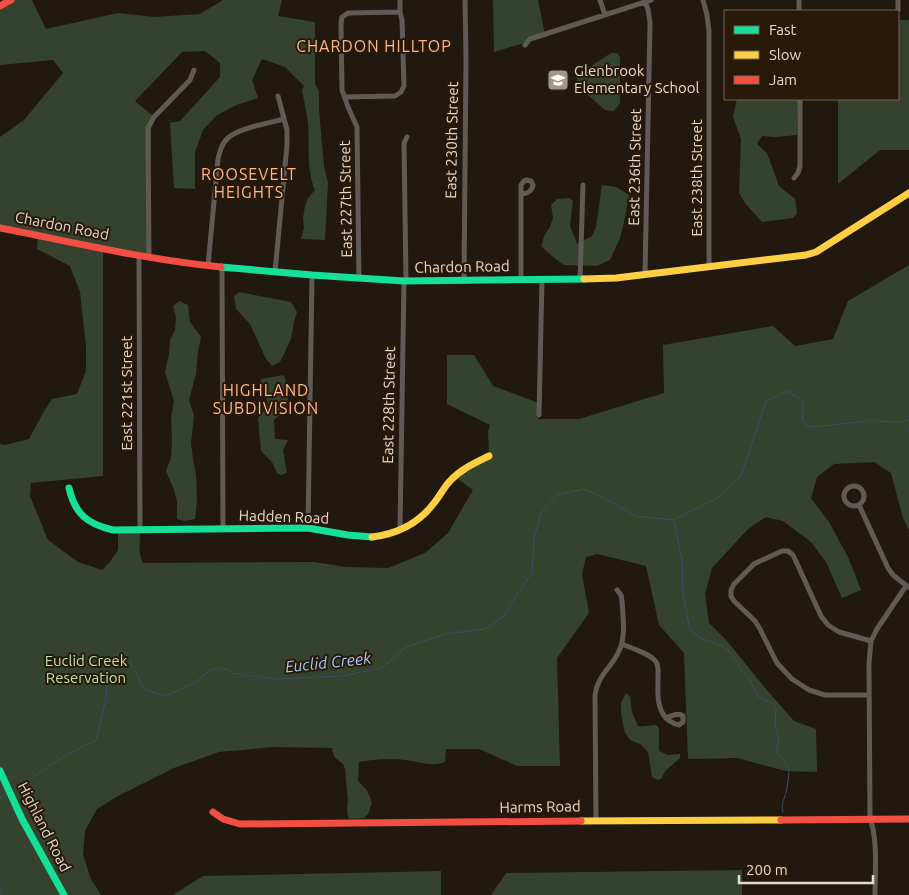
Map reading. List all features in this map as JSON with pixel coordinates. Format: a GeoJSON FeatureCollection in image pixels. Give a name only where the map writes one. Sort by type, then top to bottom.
{"type":"FeatureCollection","features":[{"type":"Feature","properties":{"kind":"street"},"geometry":{"type":"LineString","coordinates":[[0,6],[12,0]]}},
{"type":"Feature","properties":{"kind":"street"},"geometry":{"type":"LineString","coordinates":[[345,97],[395,96],[401,92],[404,86],[400,0]]}},
{"type":"Feature","properties":{"kind":"street","name":"East 230th Street"},"geometry":{"type":"LineString","coordinates":[[464,281],[465,0]]}},
{"type":"Feature","properties":{"kind":"street"},"geometry":{"type":"LineString","coordinates":[[600,0],[605,15]]}},
{"type":"Feature","properties":{"kind":"street","name":"East 238th Street"},"geometry":{"type":"LineString","coordinates":[[704,0],[709,31],[709,267]]}},
{"type":"Feature","properties":{"kind":"street"},"geometry":{"type":"LineString","coordinates":[[898,0],[898,10]]}},
{"type":"Feature","properties":{"kind":"street"},"geometry":{"type":"LineString","coordinates":[[526,45],[530,39],[648,1]]}},
{"type":"Feature","properties":{"kind":"street","name":"East 236th Street"},"geometry":{"type":"LineString","coordinates":[[645,274],[650,23],[648,1]]}},
{"type":"Feature","properties":{"kind":"street","name":"East 227th Street"},"geometry":{"type":"LineString","coordinates":[[359,279],[357,127],[342,84],[341,23],[342,17],[348,13],[400,12]]}},
{"type":"Feature","properties":{"kind":"street"},"geometry":{"type":"LineString","coordinates":[[149,257],[148,128],[154,117],[190,80],[194,70]]}},
{"type":"Feature","properties":{"kind":"street"},"geometry":{"type":"LineString","coordinates":[[275,272],[288,145],[287,130],[278,96]]}},
{"type":"Feature","properties":{"kind":"street"},"geometry":{"type":"LineString","coordinates":[[794,178],[800,168],[800,100]]}},
{"type":"Feature","properties":{"kind":"street"},"geometry":{"type":"LineString","coordinates":[[208,266],[218,159],[223,144],[227,138],[239,131],[284,119]]}},
{"type":"Feature","properties":{"kind":"street","name":"East 228th Street"},"geometry":{"type":"LineString","coordinates":[[400,530],[405,281],[404,143],[407,136]]}},
{"type":"Feature","properties":{"kind":"street"},"geometry":{"type":"LineString","coordinates":[[580,279],[583,185]]}},
{"type":"Feature","properties":{"kind":"street","name":"Chardon Road"},"geometry":{"type":"LineString","coordinates":[[0,228],[175,262],[359,279],[464,281],[616,278],[806,255],[816,252],[909,193]]}},
{"type":"Feature","properties":{"kind":"street"},"geometry":{"type":"LineString","coordinates":[[521,194],[521,280]]}},
{"type":"Feature","properties":{"kind":"street","name":"East 221st Street"},"geometry":{"type":"LineString","coordinates":[[139,255],[140,530]]}},
{"type":"Feature","properties":{"kind":"street"},"geometry":{"type":"LineString","coordinates":[[222,267],[223,529]]}},
{"type":"Feature","properties":{"kind":"street"},"geometry":{"type":"LineString","coordinates":[[308,528],[312,275]]}},
{"type":"Feature","properties":{"kind":"street"},"geometry":{"type":"LineString","coordinates":[[538,415],[542,280]]}},
{"type":"Feature","properties":{"kind":"street","name":"Hadden Road"},"geometry":{"type":"LineString","coordinates":[[69,488],[75,508],[82,516],[91,523],[113,530],[308,528],[357,537],[374,537],[386,535],[412,524],[426,513],[454,476],[489,456]]}},
{"type":"Feature","properties":{"kind":"street"},"geometry":{"type":"LineString","coordinates":[[859,504],[888,568],[893,575],[908,587],[884,618],[872,641],[869,663],[870,819],[874,827],[875,838],[875,895]]}},
{"type":"Feature","properties":{"kind":"street"},"geometry":{"type":"LineString","coordinates":[[869,695],[825,695],[809,690],[792,679],[777,663],[755,622],[734,601],[731,596],[731,590],[734,584],[754,564],[782,551],[788,551],[793,555],[821,616],[828,625],[839,632],[872,641]]}},
{"type":"Feature","properties":{"kind":"street"},"geometry":{"type":"LineString","coordinates":[[596,820],[595,692],[599,681],[617,655],[622,644],[622,601],[621,595],[617,590]]}},
{"type":"Feature","properties":{"kind":"street"},"geometry":{"type":"LineString","coordinates":[[622,644],[649,656],[657,663],[659,705],[666,718]]}},
{"type":"Feature","properties":{"kind":"street","name":"Highland Road"},"geometry":{"type":"LineString","coordinates":[[0,772],[22,819],[64,895]]}},
{"type":"Feature","properties":{"kind":"street","name":"Harms Road"},"geometry":{"type":"LineString","coordinates":[[213,812],[223,819],[240,824],[909,819]]}},
{"type":"Feature","properties":{"kind":"green space","name":"Euclid Creek Reservation"},"geometry":{"type":"Polygon","coordinates":[[[12,0],[32,0],[46,29],[118,13],[154,17],[200,14],[223,0],[282,0],[278,16],[315,22],[315,84],[319,91],[324,166],[328,183],[325,240],[301,239],[304,228],[305,206],[308,198],[315,190],[309,166],[308,124],[302,90],[304,86],[285,67],[262,59],[252,80],[258,98],[236,105],[216,116],[203,130],[195,152],[195,189],[174,188],[170,123],[180,121],[220,77],[220,63],[205,51],[182,52],[135,101],[154,117],[151,122],[149,257],[103,248],[103,476],[31,483],[30,496],[48,540],[78,562],[102,570],[118,550],[118,530],[140,530],[140,551],[143,563],[314,562],[346,567],[388,568],[425,553],[448,533],[473,490],[454,476],[489,456],[488,431],[490,425],[447,404],[447,355],[474,355],[493,386],[539,403],[538,419],[579,419],[664,393],[663,345],[773,326],[795,346],[833,339],[848,301],[909,265],[909,530],[903,518],[891,473],[874,462],[834,464],[817,477],[811,498],[829,522],[848,557],[861,590],[842,598],[826,562],[811,542],[783,521],[766,517],[748,529],[712,568],[705,594],[709,623],[727,641],[794,721],[816,729],[817,772],[785,771],[737,758],[688,759],[684,653],[659,625],[646,566],[597,554],[586,557],[582,574],[589,613],[557,658],[560,766],[517,766],[479,749],[446,749],[445,762],[435,764],[395,759],[359,762],[358,781],[367,790],[372,803],[368,814],[364,818],[350,819],[347,808],[345,769],[343,764],[334,757],[332,748],[274,747],[219,752],[174,768],[118,796],[97,809],[85,831],[83,855],[91,879],[101,895],[0,895],[0,444],[5,445],[29,439],[52,399],[77,394],[86,371],[86,346],[80,292],[70,266],[37,249],[38,235],[0,228],[0,137],[24,120],[63,73],[53,60],[0,65],[0,6],[12,0]]]}},
{"type":"Feature","properties":{"kind":"green space"},"geometry":{"type":"Polygon","coordinates":[[[493,0],[538,0],[545,34],[494,52],[493,0]]]}},
{"type":"Feature","properties":{"kind":"green space"},"geometry":{"type":"Polygon","coordinates":[[[899,20],[909,20],[909,150],[880,150],[838,184],[838,100],[899,100],[899,20]]]}},
{"type":"Feature","properties":{"kind":"green space"},"geometry":{"type":"Polygon","coordinates":[[[611,53],[617,53],[620,57],[620,103],[614,111],[605,110],[578,86],[577,78],[585,70],[611,53]]]}},
{"type":"Feature","properties":{"kind":"green space"},"geometry":{"type":"Polygon","coordinates":[[[737,100],[798,100],[797,135],[762,136],[757,144],[767,153],[779,186],[795,199],[797,213],[793,218],[762,222],[745,203],[739,193],[741,139],[733,117],[737,100]]]}},
{"type":"Feature","properties":{"kind":"green space"},"geometry":{"type":"Polygon","coordinates":[[[602,185],[616,187],[629,195],[620,238],[610,260],[597,266],[564,265],[541,246],[553,218],[551,205],[557,199],[569,198],[573,201],[570,226],[577,244],[592,236],[596,227],[602,185]]]}},
{"type":"Feature","properties":{"kind":"green space"},"geometry":{"type":"Polygon","coordinates":[[[239,292],[291,302],[297,312],[291,339],[280,362],[272,366],[266,359],[250,324],[236,309],[234,296],[239,292]]]}},
{"type":"Feature","properties":{"kind":"green space"},"geometry":{"type":"Polygon","coordinates":[[[179,301],[188,305],[190,322],[201,337],[196,374],[189,400],[194,416],[191,443],[196,475],[197,501],[195,519],[184,521],[177,519],[177,501],[166,471],[171,458],[171,417],[174,401],[165,372],[170,340],[175,330],[176,317],[173,306],[179,301]]]}},
{"type":"Feature","properties":{"kind":"green space"},"geometry":{"type":"Polygon","coordinates":[[[284,375],[288,400],[285,409],[274,420],[275,439],[288,440],[283,450],[287,473],[281,475],[277,473],[272,462],[261,451],[258,418],[268,405],[264,390],[260,386],[261,379],[284,375]]]}},
{"type":"Feature","properties":{"kind":"green space"},"geometry":{"type":"Polygon","coordinates":[[[626,693],[630,697],[632,712],[638,726],[656,725],[659,728],[659,751],[668,755],[680,754],[680,758],[658,780],[652,777],[648,752],[640,744],[630,740],[625,733],[621,703],[626,693]]]}},
{"type":"Feature","properties":{"kind":"green space"},"geometry":{"type":"Polygon","coordinates":[[[742,870],[742,895],[491,895],[506,873],[742,870]]]}},
{"type":"Feature","properties":{"kind":"green space"},"geometry":{"type":"Polygon","coordinates":[[[441,871],[441,895],[173,895],[203,876],[441,871]]]}},
{"type":"Feature","properties":{"kind":"waterway","name":"Euclid Creek"},"geometry":{"type":"LineString","coordinates":[[13,790],[68,754],[96,740],[106,699],[108,662],[116,654],[125,652],[144,689],[165,696],[194,683],[212,669],[227,669],[232,673],[274,679],[342,676],[382,668],[406,647],[445,634],[485,629],[503,617],[532,572],[534,539],[541,512],[557,495],[583,489],[636,516],[674,520],[719,497],[741,476],[766,401],[787,391],[803,401],[802,419],[806,425],[813,427],[868,421],[901,422],[909,419]]}},
{"type":"Feature","properties":{"kind":"waterway"},"geometry":{"type":"LineString","coordinates":[[901,422],[909,431]]}},
{"type":"Feature","properties":{"kind":"waterway"},"geometry":{"type":"LineString","coordinates":[[674,520],[682,560],[683,595],[690,630],[701,638],[722,646],[729,651],[742,671],[750,679],[757,696],[774,704],[776,709],[775,726],[779,739],[777,753],[789,767],[789,776],[782,804],[783,812]]}},
{"type":"Feature","properties":{"kind":"waterway","name":"Euclid Creek"},"geometry":{"type":"LineString","coordinates":[[0,797],[8,794]]}},
{"type":"Feature","properties":{"kind":"waterway"},"geometry":{"type":"LineString","coordinates":[[0,888],[2,895]]}},
{"type":"Feature","properties":{"kind":"traffic: fast"},"geometry":{"type":"LineString","coordinates":[[221,267],[404,281],[584,279]]}},
{"type":"Feature","properties":{"kind":"traffic: fast"},"geometry":{"type":"LineString","coordinates":[[69,488],[75,505],[89,521],[113,530],[308,528],[372,537]]}},
{"type":"Feature","properties":{"kind":"traffic: fast"},"geometry":{"type":"LineString","coordinates":[[0,771],[22,819],[64,895]]}},
{"type":"Feature","properties":{"kind":"traffic: slow"},"geometry":{"type":"LineString","coordinates":[[584,279],[616,278],[806,255],[816,252],[909,193]]}},
{"type":"Feature","properties":{"kind":"traffic: slow"},"geometry":{"type":"LineString","coordinates":[[372,537],[399,530],[414,522],[428,510],[454,477],[489,456]]}},
{"type":"Feature","properties":{"kind":"traffic: slow"},"geometry":{"type":"LineString","coordinates":[[581,821],[781,820]]}},
{"type":"Feature","properties":{"kind":"traffic: jam"},"geometry":{"type":"LineString","coordinates":[[0,6],[11,0]]}},
{"type":"Feature","properties":{"kind":"traffic: jam"},"geometry":{"type":"LineString","coordinates":[[0,228],[138,255],[221,267]]}},
{"type":"Feature","properties":{"kind":"traffic: jam"},"geometry":{"type":"LineString","coordinates":[[213,812],[223,819],[240,824],[581,821]]}},
{"type":"Feature","properties":{"kind":"traffic: jam"},"geometry":{"type":"LineString","coordinates":[[781,820],[909,819]]}},
{"type":"Feature","properties":{"kind":"place","name":"Glenbrook Elementary School"},"geometry":{"type":"Point","coordinates":[558,80]}},
{"type":"Feature","properties":{"kind":"district","name":"CHARDON HILLTOP"},"geometry":{"type":"Point","coordinates":[374,46]}},
{"type":"Feature","properties":{"kind":"district","name":"ROOSEVELT HEIGHTS"},"geometry":{"type":"Point","coordinates":[249,183]}},
{"type":"Feature","properties":{"kind":"district","name":"HIGHLAND SUBDIVISION"},"geometry":{"type":"Point","coordinates":[266,399]}}]}
